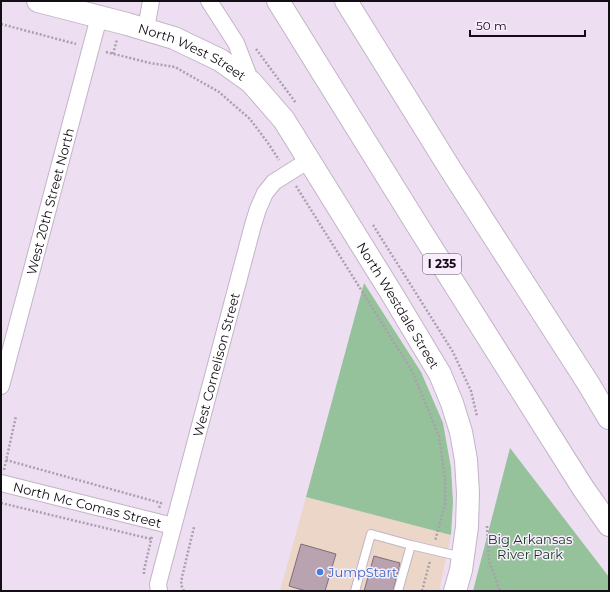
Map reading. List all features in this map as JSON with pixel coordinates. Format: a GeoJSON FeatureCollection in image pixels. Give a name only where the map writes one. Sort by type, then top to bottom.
{"type":"FeatureCollection","features":[{"type":"Feature","properties":{"kind":"main road","name":"North West Street"},"geometry":{"type":"LineString","coordinates":[[38,1],[146,29],[174,38],[220,60],[251,82],[284,120],[309,160]]}},
{"type":"Feature","properties":{"kind":"main road","name":"I 235"},"geometry":{"type":"LineString","coordinates":[[278,1],[583,488],[609,525]]}},
{"type":"Feature","properties":{"kind":"main road"},"geometry":{"type":"LineString","coordinates":[[346,1],[449,167],[609,418]]}},
{"type":"Feature","properties":{"kind":"main road","name":"North Westdale Street"},"geometry":{"type":"LineString","coordinates":[[309,160],[440,374],[452,403],[461,432],[466,460],[468,493],[468,527],[461,570],[455,591]]}},
{"type":"Feature","properties":{"kind":"street"},"geometry":{"type":"LineString","coordinates":[[146,29],[151,1]]}},
{"type":"Feature","properties":{"kind":"street"},"geometry":{"type":"LineString","coordinates":[[209,1],[236,43],[251,82]]}},
{"type":"Feature","properties":{"kind":"street","name":"West 20th Street North"},"geometry":{"type":"LineString","coordinates":[[1,386],[99,17]]}},
{"type":"Feature","properties":{"kind":"street","name":"West Cornelison Street"},"geometry":{"type":"LineString","coordinates":[[160,591],[158,584],[258,209],[265,193],[274,182],[309,160]]}},
{"type":"Feature","properties":{"kind":"street","name":"North Mc Comas Street"},"geometry":{"type":"LineString","coordinates":[[2,479],[174,526]]}},
{"type":"Feature","properties":{"kind":"lane"},"geometry":{"type":"LineString","coordinates":[[355,591],[367,566],[371,534],[462,557]]}},
{"type":"Feature","properties":{"kind":"lane"},"geometry":{"type":"LineString","coordinates":[[397,591],[411,545]]}},
{"type":"Feature","properties":{"kind":"lane"},"geometry":{"type":"LineString","coordinates":[[358,582],[366,584]]}},
{"type":"Feature","properties":{"kind":"path"},"geometry":{"type":"LineString","coordinates":[[1,24],[150,63],[175,67],[219,92],[250,119],[268,143],[412,371],[439,436],[446,479],[445,504],[422,591]]}},
{"type":"Feature","properties":{"kind":"path"},"geometry":{"type":"LineString","coordinates":[[2,479],[16,416]]}},
{"type":"Feature","properties":{"kind":"path"},"geometry":{"type":"LineString","coordinates":[[1,503],[188,548]]}},
{"type":"Feature","properties":{"kind":"path"},"geometry":{"type":"LineString","coordinates":[[184,591],[181,585],[182,577],[194,526]]}},
{"type":"Feature","properties":{"kind":"shaded area"},"geometry":{"type":"Polygon","coordinates":[[[306,497],[451,535],[439,591],[280,591],[306,497]]]}},
{"type":"Feature","properties":{"kind":"green space"},"geometry":{"type":"Polygon","coordinates":[[[364,283],[421,372],[443,423],[451,468],[453,502],[451,535],[306,497],[364,283]]]}},
{"type":"Feature","properties":{"kind":"green space","name":"Big Arkansas River Park"},"geometry":{"type":"Polygon","coordinates":[[[510,448],[609,577],[609,591],[473,591],[510,448]]]}},
{"type":"Feature","properties":{"kind":"building"},"geometry":{"type":"Polygon","coordinates":[[[301,544],[336,554],[325,591],[306,591],[289,586],[301,544]]]}},
{"type":"Feature","properties":{"kind":"building"},"geometry":{"type":"Polygon","coordinates":[[[374,556],[400,563],[393,591],[364,591],[374,556]]]}},
{"type":"Feature","properties":{"kind":"place","name":"JumpStart"},"geometry":{"type":"Point","coordinates":[320,572]}}]}
